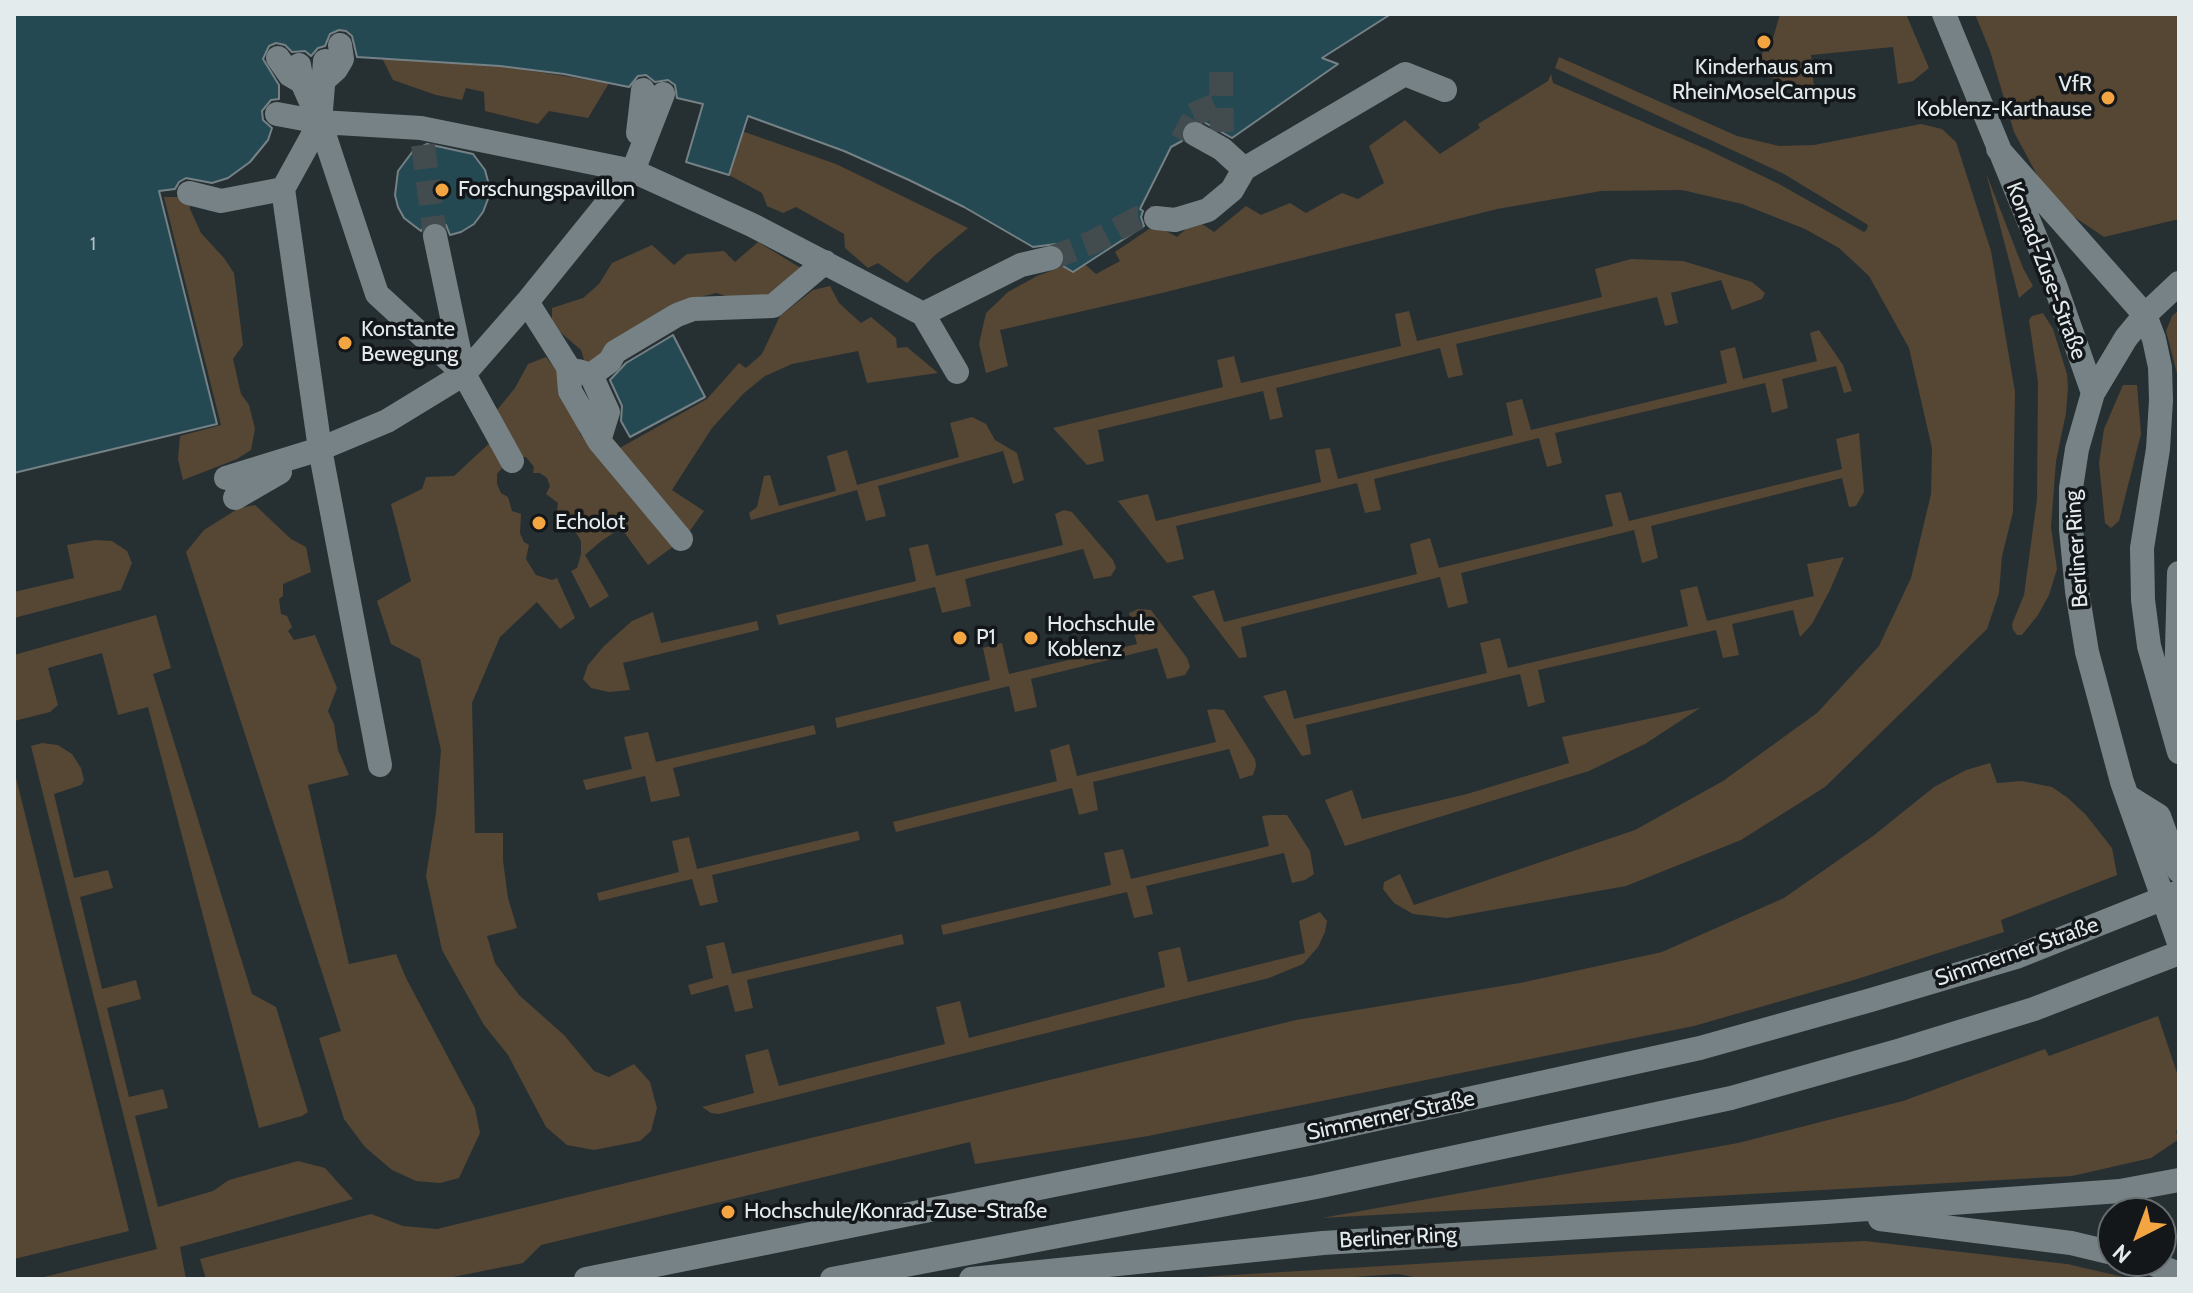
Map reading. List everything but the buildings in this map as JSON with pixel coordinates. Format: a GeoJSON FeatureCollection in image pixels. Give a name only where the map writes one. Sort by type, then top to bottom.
{"type":"FeatureCollection","features":[{"type":"Feature","properties":{"kind":"street","name":"Konrad-Zuse-Straße"},"geometry":{"type":"LineString","coordinates":[[1944,14],[2055,285],[2093,393]]}},
{"type":"Feature","properties":{"kind":"street"},"geometry":{"type":"LineString","coordinates":[[311,65],[320,122],[377,294],[464,374]]}},
{"type":"Feature","properties":{"kind":"street"},"geometry":{"type":"LineString","coordinates":[[1156,218],[1175,220],[1208,210],[1232,190],[1244,169],[1405,74],[1445,90]]}},
{"type":"Feature","properties":{"kind":"street"},"geometry":{"type":"LineString","coordinates":[[230,488],[387,421],[464,374],[633,171],[653,92]]}},
{"type":"Feature","properties":{"kind":"street"},"geometry":{"type":"LineString","coordinates":[[277,114],[633,171],[752,225],[923,314],[957,372]]}},
{"type":"Feature","properties":{"kind":"street"},"geometry":{"type":"LineString","coordinates":[[320,122],[283,189],[320,449],[380,765]]}},
{"type":"Feature","properties":{"kind":"street"},"geometry":{"type":"LineString","coordinates":[[1213,137],[1244,169]]}},
{"type":"Feature","properties":{"kind":"street","name":"Konrad-Zuse-Straße"},"geometry":{"type":"LineString","coordinates":[[1998,149],[2145,315]]}},
{"type":"Feature","properties":{"kind":"street"},"geometry":{"type":"LineString","coordinates":[[189,193],[221,201],[283,189]]}},
{"type":"Feature","properties":{"kind":"street"},"geometry":{"type":"LineString","coordinates":[[435,236],[464,374],[512,461]]}},
{"type":"Feature","properties":{"kind":"street"},"geometry":{"type":"LineString","coordinates":[[923,314],[1021,265],[1051,258]]}},
{"type":"Feature","properties":{"kind":"street"},"geometry":{"type":"LineString","coordinates":[[681,539],[599,441],[570,391],[579,371],[610,361],[615,352],[677,315],[693,309],[773,306],[825,262]]}},
{"type":"Feature","properties":{"kind":"street","name":"Berliner Ring"},"geometry":{"type":"LineString","coordinates":[[2179,283],[2145,315],[2118,349],[2093,393],[2077,449],[2071,488],[2077,591],[2087,652],[2127,796],[2179,943]]}},
{"type":"Feature","properties":{"kind":"street"},"geometry":{"type":"LineString","coordinates":[[527,302],[579,371]]}},
{"type":"Feature","properties":{"kind":"street"},"geometry":{"type":"LineString","coordinates":[[2145,315],[2160,367],[2161,400],[2158,449],[2142,548],[2143,600],[2149,646],[2179,752]]}},
{"type":"Feature","properties":{"kind":"street"},"geometry":{"type":"LineString","coordinates":[[2179,573],[2176,687],[2179,710]]}},
{"type":"Feature","properties":{"kind":"street"},"geometry":{"type":"LineString","coordinates":[[2127,796],[2159,816],[2179,871]]}},
{"type":"Feature","properties":{"kind":"street","name":"Simmerner Straße"},"geometry":{"type":"LineString","coordinates":[[586,1279],[1308,1134],[1700,1048],[2016,957],[2179,892]]}},
{"type":"Feature","properties":{"kind":"street"},"geometry":{"type":"LineString","coordinates":[[841,1277],[1316,1187],[1731,1098],[2034,1009],[2179,953]]}},
{"type":"Feature","properties":{"kind":"street","name":"Berliner Ring"},"geometry":{"type":"LineString","coordinates":[[971,1279],[1323,1243],[2120,1191],[2179,1180]]}},
{"type":"Feature","properties":{"kind":"street","name":"Berliner Ring"},"geometry":{"type":"LineString","coordinates":[[1826,1212],[2071,1243],[2097,1249]]}},
{"type":"Feature","properties":{"kind":"street"},"geometry":{"type":"LineString","coordinates":[[841,1277],[885,1279]]}},
{"type":"Feature","properties":{"kind":"shaded area"},"geometry":{"type":"Polygon","coordinates":[[[1780,14],[1906,14],[1929,68],[1913,81],[1898,84],[1893,47],[1811,55],[1814,89],[1757,74],[1763,51],[1769,52],[1780,14]]]}},
{"type":"Feature","properties":{"kind":"shaded area","name":"VfR Koblenz-Karthause"},"geometry":{"type":"Polygon","coordinates":[[[1975,14],[2179,14],[2179,219],[2104,237],[2073,216],[2043,186],[2014,132],[1990,51],[1975,14]]]}},
{"type":"Feature","properties":{"kind":"shaded area"},"geometry":{"type":"Polygon","coordinates":[[[1559,57],[1737,136],[1779,146],[1814,145],[1921,124],[1942,129],[1956,142],[1991,251],[2015,392],[2013,512],[2002,556],[1999,593],[1987,629],[1825,787],[1741,840],[1626,886],[1447,918],[1413,914],[1394,903],[1383,889],[1384,882],[1400,874],[1414,905],[1635,830],[1723,781],[1817,713],[1879,646],[1911,578],[1931,494],[1932,448],[1909,348],[1869,276],[1839,248],[1805,229],[1742,204],[1682,190],[1601,191],[1497,209],[1000,330],[1008,366],[986,373],[979,344],[986,313],[1008,292],[1037,276],[1080,260],[1096,274],[1120,261],[1115,252],[1155,225],[1177,237],[1196,220],[1214,232],[1246,206],[1261,215],[1290,203],[1306,213],[1342,193],[1358,199],[1384,183],[1369,146],[1405,120],[1440,154],[1480,128],[1478,124],[1548,81],[1551,74],[1553,83],[1706,149],[1779,184],[1864,232],[1867,229],[1868,225],[1784,174],[1555,68],[1559,57]]]}},
{"type":"Feature","properties":{"kind":"shaded area"},"geometry":{"type":"Polygon","coordinates":[[[382,58],[500,66],[609,83],[588,118],[549,111],[538,124],[485,111],[484,92],[466,88],[462,100],[436,95],[393,80],[382,58]]]}},
{"type":"Feature","properties":{"kind":"shaded area"},"geometry":{"type":"Polygon","coordinates":[[[703,100],[716,122],[836,164],[968,228],[907,283],[878,263],[868,268],[845,248],[844,234],[796,207],[783,213],[767,206],[762,193],[729,175],[735,155],[692,141],[703,100]]]}},
{"type":"Feature","properties":{"kind":"shaded area"},"geometry":{"type":"Polygon","coordinates":[[[1986,173],[2033,286],[2019,298],[1986,173]]]}},
{"type":"Feature","properties":{"kind":"shaded area"},"geometry":{"type":"Polygon","coordinates":[[[164,197],[189,197],[190,209],[201,233],[234,273],[243,345],[233,359],[241,394],[249,405],[255,429],[251,450],[237,459],[183,480],[178,459],[180,436],[221,425],[164,197]]]}},
{"type":"Feature","properties":{"kind":"shaded area"},"geometry":{"type":"Polygon","coordinates":[[[758,242],[804,270],[788,289],[742,301],[716,293],[672,304],[607,357],[585,363],[581,350],[552,325],[552,308],[583,298],[599,284],[612,263],[652,245],[674,265],[687,254],[724,251],[735,262],[758,242]]]}},
{"type":"Feature","properties":{"kind":"shaded area"},"geometry":{"type":"Polygon","coordinates":[[[1631,259],[1683,261],[1752,282],[1765,293],[1762,299],[1732,310],[1721,280],[1671,293],[1678,323],[1665,326],[1657,297],[1456,344],[1463,375],[1448,378],[1440,348],[1276,388],[1283,417],[1270,420],[1263,391],[1098,430],[1104,461],[1087,465],[1053,428],[1223,387],[1217,360],[1234,356],[1241,383],[1401,346],[1395,314],[1409,311],[1417,341],[1602,297],[1595,269],[1631,259]]]}},
{"type":"Feature","properties":{"kind":"shaded area"},"geometry":{"type":"Polygon","coordinates":[[[830,286],[839,303],[861,323],[871,317],[896,338],[897,348],[907,347],[938,373],[867,383],[858,351],[792,364],[765,376],[744,393],[712,428],[672,490],[704,511],[689,532],[618,449],[707,399],[739,363],[746,368],[762,354],[780,316],[813,290],[830,286]]]}},
{"type":"Feature","properties":{"kind":"shaded area"},"geometry":{"type":"Polygon","coordinates":[[[2179,310],[2179,381],[2166,331],[2172,316],[2179,310]]]}},
{"type":"Feature","properties":{"kind":"shaded area"},"geometry":{"type":"Polygon","coordinates":[[[2043,313],[2053,329],[2068,387],[2056,461],[2051,527],[2057,569],[2049,595],[2038,615],[2022,635],[2017,635],[2012,624],[2024,595],[2037,499],[2038,382],[2029,320],[2043,313]]]}},
{"type":"Feature","properties":{"kind":"shaded area"},"geometry":{"type":"Polygon","coordinates":[[[1819,330],[1843,365],[1852,391],[1844,393],[1836,366],[1782,379],[1788,408],[1772,413],[1765,383],[1555,433],[1562,463],[1547,467],[1539,438],[1374,479],[1381,510],[1365,513],[1357,483],[1176,526],[1184,559],[1167,563],[1118,501],[1148,494],[1156,521],[1321,482],[1315,450],[1330,448],[1338,479],[1513,435],[1506,403],[1522,399],[1531,430],[1727,383],[1720,351],[1735,347],[1743,379],[1817,361],[1810,333],[1819,330]]]}},
{"type":"Feature","properties":{"kind":"shaded area"},"geometry":{"type":"Polygon","coordinates":[[[546,357],[559,374],[580,434],[674,546],[648,565],[621,528],[600,542],[585,555],[609,596],[590,608],[571,571],[577,568],[581,541],[575,531],[556,518],[558,503],[546,494],[550,486],[547,478],[533,473],[534,467],[526,457],[517,457],[493,415],[515,388],[528,364],[546,357]]]}},
{"type":"Feature","properties":{"kind":"shaded area"},"geometry":{"type":"Polygon","coordinates":[[[2123,385],[2137,385],[2141,434],[2119,521],[2111,528],[2105,523],[2099,463],[2104,429],[2123,385]]]}},
{"type":"Feature","properties":{"kind":"shaded area"},"geometry":{"type":"Polygon","coordinates":[[[972,417],[986,424],[995,440],[1017,453],[1024,480],[1013,484],[1003,451],[878,486],[886,516],[866,521],[857,490],[751,520],[749,513],[757,507],[764,476],[770,475],[779,506],[836,491],[827,456],[847,450],[857,485],[959,457],[950,423],[972,417]]]}},
{"type":"Feature","properties":{"kind":"shaded area"},"geometry":{"type":"Polygon","coordinates":[[[1859,433],[1864,492],[1856,506],[1849,507],[1842,478],[1651,526],[1658,558],[1642,563],[1634,530],[1461,573],[1468,603],[1448,608],[1440,577],[1241,627],[1247,657],[1239,658],[1192,596],[1214,590],[1224,622],[1417,574],[1410,544],[1430,538],[1439,568],[1613,526],[1605,495],[1621,492],[1629,521],[1842,469],[1836,439],[1859,433]]]}},
{"type":"Feature","properties":{"kind":"shaded area"},"geometry":{"type":"Polygon","coordinates":[[[494,439],[503,467],[497,474],[497,484],[501,493],[508,497],[512,511],[521,514],[520,533],[529,545],[526,559],[536,575],[552,580],[557,578],[575,618],[560,629],[537,602],[500,637],[472,703],[475,833],[503,833],[508,898],[517,928],[487,936],[495,963],[519,995],[564,1035],[594,1071],[609,1077],[634,1064],[650,1082],[657,1108],[651,1131],[640,1141],[594,1150],[567,1145],[546,1127],[508,1055],[484,1025],[442,950],[426,876],[436,813],[441,750],[420,659],[391,644],[377,601],[411,581],[391,504],[422,489],[426,477],[454,476],[494,439]]]}},
{"type":"Feature","properties":{"kind":"shaded area"},"geometry":{"type":"Polygon","coordinates":[[[255,505],[291,539],[306,547],[311,572],[283,584],[283,596],[279,599],[281,614],[287,616],[292,627],[288,631],[294,640],[315,635],[337,688],[328,711],[334,724],[338,750],[349,775],[308,785],[349,964],[396,954],[475,1108],[480,1133],[459,1178],[440,1183],[416,1181],[392,1170],[365,1147],[344,1119],[319,1038],[341,1031],[186,552],[204,530],[239,508],[255,505]]]}},
{"type":"Feature","properties":{"kind":"shaded area"},"geometry":{"type":"Polygon","coordinates":[[[1064,510],[1072,512],[1113,560],[1116,568],[1111,576],[1094,579],[1083,549],[965,579],[971,606],[942,613],[935,587],[779,625],[776,615],[916,581],[909,548],[928,544],[936,576],[1063,545],[1055,514],[1064,510]]]}},
{"type":"Feature","properties":{"kind":"shaded area"},"geometry":{"type":"Polygon","coordinates":[[[95,540],[112,541],[127,551],[132,563],[121,590],[14,618],[14,592],[74,578],[67,545],[95,540]]]}},
{"type":"Feature","properties":{"kind":"shaded area"},"geometry":{"type":"Polygon","coordinates":[[[1844,557],[1812,624],[1800,637],[1793,610],[1732,624],[1739,655],[1723,658],[1716,630],[1538,670],[1545,702],[1528,707],[1520,674],[1306,725],[1311,754],[1302,756],[1263,696],[1286,690],[1294,719],[1487,673],[1480,643],[1500,638],[1508,668],[1688,626],[1680,590],[1697,586],[1707,621],[1814,596],[1807,564],[1844,557]]]}},
{"type":"Feature","properties":{"kind":"shaded area"},"geometry":{"type":"Polygon","coordinates":[[[1138,609],[1151,610],[1187,658],[1190,667],[1185,675],[1167,679],[1157,648],[1031,679],[1037,707],[1015,712],[1009,686],[837,728],[835,718],[990,680],[983,648],[1002,643],[1009,674],[1137,644],[1129,613],[1138,609]]]}},
{"type":"Feature","properties":{"kind":"shaded area"},"geometry":{"type":"Polygon","coordinates":[[[653,612],[661,643],[757,621],[759,630],[623,663],[630,690],[609,692],[591,688],[583,679],[588,665],[632,621],[653,612]]]}},
{"type":"Feature","properties":{"kind":"shaded area"},"geometry":{"type":"Polygon","coordinates":[[[156,615],[171,668],[153,674],[252,994],[276,1007],[308,1112],[259,1128],[148,707],[118,715],[102,653],[48,668],[58,705],[50,712],[14,721],[14,655],[156,615]]]}},
{"type":"Feature","properties":{"kind":"shaded area"},"geometry":{"type":"Polygon","coordinates":[[[1700,708],[1645,744],[1589,771],[1345,846],[1325,800],[1352,790],[1362,819],[1467,794],[1569,763],[1562,737],[1700,708]]]}},
{"type":"Feature","properties":{"kind":"shaded area"},"geometry":{"type":"Polygon","coordinates":[[[1207,710],[1224,710],[1255,759],[1253,775],[1240,779],[1229,749],[1093,782],[1098,810],[1079,815],[1072,788],[896,832],[893,822],[1057,781],[1050,750],[1069,744],[1077,776],[1216,742],[1207,710]]]}},
{"type":"Feature","properties":{"kind":"shaded area"},"geometry":{"type":"Polygon","coordinates":[[[814,725],[816,734],[673,768],[680,796],[651,802],[645,776],[586,790],[583,780],[632,769],[624,737],[648,732],[656,762],[814,725]]]}},
{"type":"Feature","properties":{"kind":"shaded area"},"geometry":{"type":"Polygon","coordinates":[[[42,743],[58,745],[72,754],[84,780],[81,785],[54,794],[74,878],[108,870],[113,888],[80,897],[102,989],[136,980],[141,999],[107,1008],[129,1097],[163,1089],[168,1108],[135,1116],[158,1207],[213,1191],[229,1180],[298,1161],[325,1168],[353,1199],[180,1247],[186,1279],[36,1279],[157,1249],[31,746],[42,743]]]}},
{"type":"Feature","properties":{"kind":"shaded area"},"geometry":{"type":"Polygon","coordinates":[[[1990,763],[1997,783],[2022,781],[2052,787],[2068,798],[2112,848],[2117,875],[2001,920],[2004,932],[1854,980],[1694,1026],[1148,1136],[975,1164],[970,1142],[541,1245],[523,1263],[443,1279],[206,1279],[200,1259],[371,1214],[403,1226],[437,1229],[1296,1020],[1520,983],[1662,952],[1784,898],[1873,836],[1934,787],[1966,770],[1990,763]]]}},
{"type":"Feature","properties":{"kind":"shaded area"},"geometry":{"type":"Polygon","coordinates":[[[14,779],[129,1231],[14,1259],[14,779]]]}},
{"type":"Feature","properties":{"kind":"shaded area"},"geometry":{"type":"Polygon","coordinates":[[[1287,815],[1310,851],[1314,874],[1305,880],[1292,883],[1284,853],[1146,886],[1153,914],[1134,918],[1127,892],[943,935],[941,925],[1111,885],[1104,853],[1123,849],[1131,879],[1269,846],[1262,816],[1287,815]]]}},
{"type":"Feature","properties":{"kind":"shaded area"},"geometry":{"type":"Polygon","coordinates":[[[858,831],[860,840],[712,875],[718,902],[700,906],[692,879],[599,901],[597,893],[679,872],[672,841],[689,837],[697,869],[858,831]]]}},
{"type":"Feature","properties":{"kind":"shaded area"},"geometry":{"type":"Polygon","coordinates":[[[1320,912],[1327,921],[1318,947],[1303,964],[1269,978],[719,1114],[702,1107],[754,1093],[745,1055],[768,1049],[779,1086],[945,1044],[936,1007],[960,1001],[969,1038],[1165,987],[1158,952],[1180,947],[1188,982],[1305,953],[1299,921],[1320,912]]]}},
{"type":"Feature","properties":{"kind":"shaded area"},"geometry":{"type":"Polygon","coordinates":[[[902,934],[904,944],[747,980],[753,1008],[735,1012],[728,985],[691,995],[688,985],[713,978],[706,946],[724,942],[732,974],[902,934]]]}},
{"type":"Feature","properties":{"kind":"shaded area"},"geometry":{"type":"Polygon","coordinates":[[[2158,1016],[2179,1079],[2179,1123],[2176,1132],[2179,1139],[2151,1158],[2072,1176],[1322,1218],[1738,1143],[1903,1101],[2045,1049],[2049,1056],[2158,1016]]]}},
{"type":"Feature","properties":{"kind":"shaded area"},"geometry":{"type":"Polygon","coordinates":[[[1865,1241],[2067,1264],[2097,1271],[2097,1277],[2132,1279],[1424,1279],[1398,1274],[1324,1279],[1166,1279],[1632,1251],[1865,1241]]]}},
{"type":"Feature","properties":{"kind":"tunnel"},"geometry":{"type":"LineString","coordinates":[[1221,72],[1222,135]]}},
{"type":"Feature","properties":{"kind":"tunnel"},"geometry":{"type":"LineString","coordinates":[[1199,99],[1213,131]]}},
{"type":"Feature","properties":{"kind":"tunnel"},"geometry":{"type":"LineString","coordinates":[[1177,124],[1195,134]]}},
{"type":"Feature","properties":{"kind":"tunnel"},"geometry":{"type":"LineString","coordinates":[[423,145],[435,236]]}},
{"type":"Feature","properties":{"kind":"tunnel"},"geometry":{"type":"LineString","coordinates":[[1051,258],[1093,242],[1138,218],[1156,218]]}},
{"type":"Feature","properties":{"kind":"place","name":"Kinderhaus am RheinMoselCampus"},"geometry":{"type":"Point","coordinates":[1764,42]}},
{"type":"Feature","properties":{"kind":"place","name":"VfR Koblenz-Karthause"},"geometry":{"type":"Point","coordinates":[2108,98]}},
{"type":"Feature","properties":{"kind":"place","name":"Forschungspavillon"},"geometry":{"type":"Point","coordinates":[442,190]}},
{"type":"Feature","properties":{"kind":"place","name":"Konstante Bewegung"},"geometry":{"type":"Point","coordinates":[345,343]}},
{"type":"Feature","properties":{"kind":"place","name":"Echolot"},"geometry":{"type":"Point","coordinates":[539,523]}},
{"type":"Feature","properties":{"kind":"place","name":"P1"},"geometry":{"type":"Point","coordinates":[960,638]}},
{"type":"Feature","properties":{"kind":"place","name":"Hochschule Koblenz"},"geometry":{"type":"Point","coordinates":[1031,638]}},
{"type":"Feature","properties":{"kind":"place","name":"Hochschule/Konrad-Zuse-Straße"},"geometry":{"type":"Point","coordinates":[728,1212]}}]}
